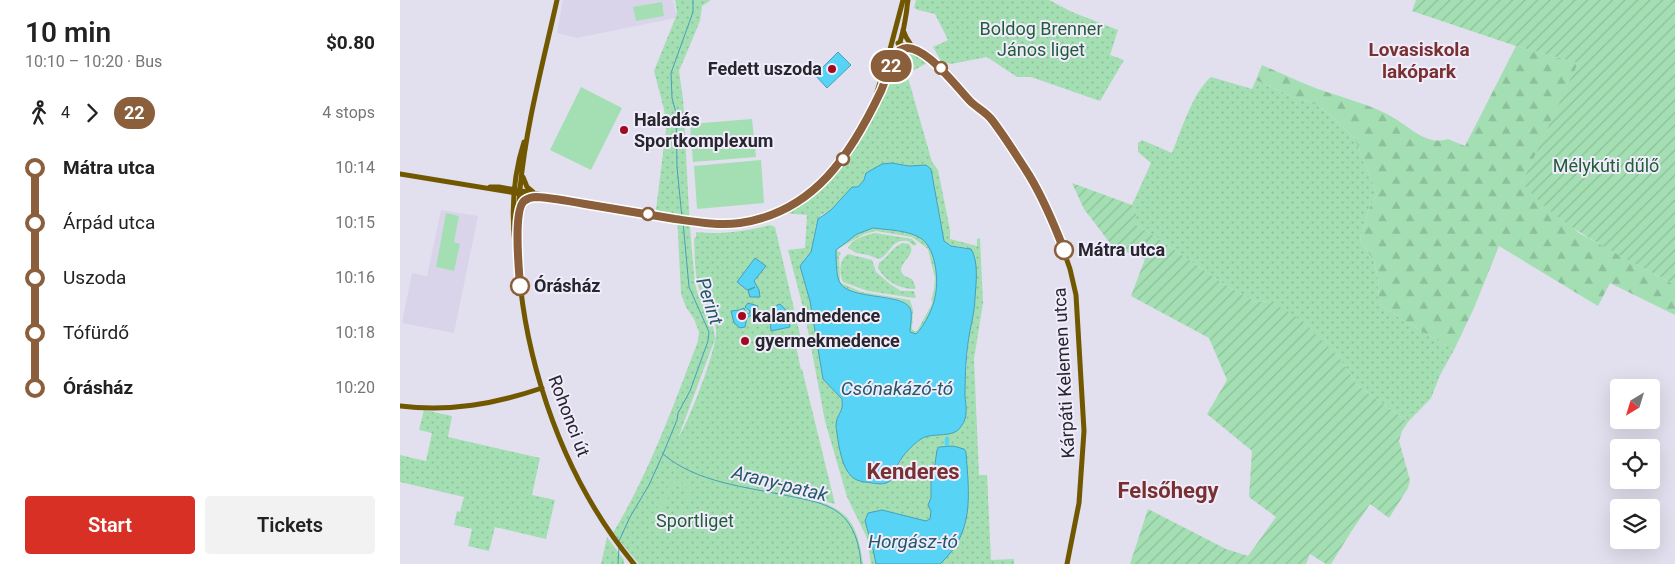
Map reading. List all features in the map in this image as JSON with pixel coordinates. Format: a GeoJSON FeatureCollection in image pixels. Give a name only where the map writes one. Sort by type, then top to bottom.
{"type":"FeatureCollection","features":[{"type":"Feature","properties":{"kind":"street","name":"Rohonci út"},"geometry":{"type":"LineString","coordinates":[[557,0],[529,127],[522,169],[512,207],[525,320],[542,388],[572,465],[590,500],[610,532],[634,564]]}},
{"type":"Feature","properties":{"kind":"street"},"geometry":{"type":"LineString","coordinates":[[864,122],[879,88],[903,0]]}},
{"type":"Feature","properties":{"kind":"street"},"geometry":{"type":"LineString","coordinates":[[400,174],[694,222],[742,223],[768,216],[790,206],[810,193],[828,177],[843,158],[882,89],[899,43],[908,0]]}},
{"type":"Feature","properties":{"kind":"street","name":"Kárpáti Kelemen utca"},"geometry":{"type":"LineString","coordinates":[[903,27],[907,40],[919,52],[941,68],[969,100],[993,121],[1037,189],[1055,226],[1070,269],[1076,295],[1084,431],[1079,503],[1067,564]]}},
{"type":"Feature","properties":{"kind":"street","name":"Kárpáti Kelemen utca"},"geometry":{"type":"LineString","coordinates":[[893,41],[919,52]]}},
{"type":"Feature","properties":{"kind":"street"},"geometry":{"type":"LineString","coordinates":[[894,58],[900,51],[908,48]]}},
{"type":"Feature","properties":{"kind":"street","name":"Rohonci út"},"geometry":{"type":"LineString","coordinates":[[518,262],[515,177],[529,127]]}},
{"type":"Feature","properties":{"kind":"street"},"geometry":{"type":"LineString","coordinates":[[522,169],[524,182],[536,195]]}},
{"type":"Feature","properties":{"kind":"street"},"geometry":{"type":"LineString","coordinates":[[498,189],[508,184],[515,177]]}},
{"type":"Feature","properties":{"kind":"street"},"geometry":{"type":"LineString","coordinates":[[498,189],[509,199],[512,207]]}},
{"type":"Feature","properties":{"kind":"street"},"geometry":{"type":"LineString","coordinates":[[518,229],[522,204],[526,199],[536,195]]}},
{"type":"Feature","properties":{"kind":"street"},"geometry":{"type":"LineString","coordinates":[[400,406],[444,409],[469,407],[511,398],[542,388]]}},
{"type":"Feature","properties":{"kind":"shaded area"},"geometry":{"type":"Polygon","coordinates":[[[563,0],[673,0],[676,13],[675,18],[577,38],[557,33],[563,0]]]}},
{"type":"Feature","properties":{"kind":"shaded area"},"geometry":{"type":"Polygon","coordinates":[[[441,210],[478,216],[454,333],[402,323],[412,273],[427,276],[441,210]]]}},
{"type":"Feature","properties":{"kind":"green space","name":"Sportliget"},"geometry":{"type":"Polygon","coordinates":[[[675,0],[711,0],[702,6],[700,21],[679,71],[683,99],[689,213],[696,289],[712,323],[715,339],[716,330],[712,315],[698,285],[695,265],[694,238],[696,237],[696,232],[724,233],[770,225],[775,227],[801,339],[795,341],[801,370],[835,504],[759,488],[820,501],[841,512],[855,530],[863,564],[639,564],[613,533],[649,463],[670,415],[698,341],[699,332],[681,294],[677,214],[656,210],[666,129],[664,109],[654,71],[677,12],[675,0]],[[715,339],[678,438],[702,385],[715,339]]]}},
{"type":"Feature","properties":{"kind":"green space","name":"Boldog Brenner János liget"},"geometry":{"type":"Polygon","coordinates":[[[916,0],[1049,0],[1072,12],[1118,30],[1110,55],[1124,60],[1100,101],[1031,77],[1017,77],[987,57],[951,64],[941,61],[933,47],[948,40],[935,14],[914,8],[916,0]]]}},
{"type":"Feature","properties":{"kind":"green space","name":"Mélykúti dűlő"},"geometry":{"type":"Polygon","coordinates":[[[1416,0],[1675,0],[1675,285],[1574,229],[1538,200],[1522,183],[1578,63],[1516,46],[1412,11],[1416,0]]]}},
{"type":"Feature","properties":{"kind":"green space"},"geometry":{"type":"Polygon","coordinates":[[[662,2],[664,16],[636,21],[633,7],[662,2]]]}},
{"type":"Feature","properties":{"kind":"green space"},"geometry":{"type":"Polygon","coordinates":[[[1516,46],[1579,63],[1522,183],[1579,233],[1675,285],[1675,315],[1610,283],[1598,306],[1499,246],[1474,308],[1454,350],[1379,304],[1378,279],[1374,261],[1360,240],[1369,209],[1377,194],[1355,139],[1331,115],[1313,103],[1293,97],[1256,80],[1262,65],[1311,86],[1376,109],[1426,138],[1440,141],[1448,139],[1465,146],[1516,46]]]}},
{"type":"Feature","properties":{"kind":"green space"},"geometry":{"type":"Polygon","coordinates":[[[905,50],[918,54],[929,62],[907,74],[932,162],[938,170],[950,230],[950,239],[977,246],[977,239],[980,238],[983,303],[974,359],[979,475],[987,475],[991,560],[1014,559],[1014,564],[871,564],[867,538],[847,497],[825,421],[805,315],[788,250],[805,248],[807,215],[784,213],[799,203],[851,150],[875,108],[898,54],[905,50]],[[892,163],[864,180],[858,187],[852,187],[831,210],[821,215],[816,225],[811,252],[800,266],[810,301],[823,379],[842,399],[842,407],[836,426],[842,458],[848,474],[874,484],[884,484],[891,481],[903,456],[921,439],[931,435],[951,434],[966,415],[965,388],[969,333],[974,312],[975,257],[966,247],[951,246],[944,242],[931,169],[926,165],[909,166],[892,163]]]}},
{"type":"Feature","properties":{"kind":"green space"},"geometry":{"type":"Polygon","coordinates":[[[1211,77],[1252,89],[1256,80],[1293,97],[1313,103],[1331,115],[1355,139],[1377,194],[1369,209],[1360,240],[1374,261],[1378,279],[1379,304],[1454,350],[1440,375],[1431,398],[1408,422],[1357,385],[1339,357],[1270,301],[1256,302],[1222,283],[1136,225],[1136,214],[1132,205],[1151,163],[1138,152],[1138,143],[1142,140],[1172,153],[1193,102],[1211,77]]]}},
{"type":"Feature","properties":{"kind":"green space"},"geometry":{"type":"Polygon","coordinates":[[[581,87],[622,108],[591,170],[550,150],[581,87]]]}},
{"type":"Feature","properties":{"kind":"green space"},"geometry":{"type":"Polygon","coordinates":[[[752,119],[756,157],[693,162],[690,124],[752,119]]]}},
{"type":"Feature","properties":{"kind":"green space"},"geometry":{"type":"Polygon","coordinates":[[[761,160],[764,203],[697,209],[694,166],[761,160]]]}},
{"type":"Feature","properties":{"kind":"green space"},"geometry":{"type":"Polygon","coordinates":[[[1072,183],[1132,205],[1136,214],[1136,225],[1222,283],[1256,302],[1270,301],[1301,320],[1339,357],[1357,385],[1408,422],[1402,431],[1399,441],[1410,480],[1408,488],[1389,518],[1370,504],[1331,564],[1326,564],[1310,554],[1306,564],[1130,564],[1148,509],[1226,549],[1248,556],[1276,517],[1249,497],[1252,451],[1207,414],[1227,380],[1209,338],[1131,296],[1145,259],[1113,247],[1084,209],[1072,183]]]}},
{"type":"Feature","properties":{"kind":"green space"},"geometry":{"type":"Polygon","coordinates":[[[446,213],[459,216],[454,242],[460,244],[454,271],[436,267],[446,213]]]}},
{"type":"Feature","properties":{"kind":"green space"},"geometry":{"type":"Polygon","coordinates":[[[873,228],[892,230],[917,236],[927,244],[935,264],[936,293],[929,315],[916,334],[910,332],[911,311],[905,303],[896,299],[853,292],[844,287],[839,281],[836,250],[857,234],[873,228]],[[876,231],[864,234],[837,251],[841,254],[839,256],[841,283],[862,292],[910,300],[913,310],[912,329],[917,331],[933,302],[931,300],[935,278],[928,249],[912,237],[876,231]]]}},
{"type":"Feature","properties":{"kind":"green space"},"geometry":{"type":"Polygon","coordinates":[[[875,233],[912,239],[917,244],[914,246],[908,241],[898,242],[879,259],[856,253],[848,248],[863,236],[875,233]]]}},
{"type":"Feature","properties":{"kind":"green space"},"geometry":{"type":"Polygon","coordinates":[[[903,243],[909,244],[911,252],[901,269],[905,276],[912,279],[916,288],[914,289],[903,288],[893,283],[884,277],[878,268],[879,263],[903,243]]]}},
{"type":"Feature","properties":{"kind":"green space"},"geometry":{"type":"Polygon","coordinates":[[[848,254],[872,260],[876,272],[890,284],[901,291],[914,291],[916,297],[868,291],[843,282],[841,267],[843,259],[848,254]]]}},
{"type":"Feature","properties":{"kind":"green space"},"geometry":{"type":"Polygon","coordinates":[[[424,410],[452,416],[448,437],[540,458],[532,495],[555,500],[546,539],[495,527],[489,551],[468,546],[472,529],[454,525],[457,511],[460,512],[464,497],[400,482],[400,455],[426,461],[432,433],[419,430],[424,410]]]}},
{"type":"Feature","properties":{"kind":"green space"},"geometry":{"type":"Polygon","coordinates":[[[679,478],[686,480],[692,487],[692,492],[679,523],[672,530],[665,532],[660,531],[655,525],[654,515],[670,483],[679,478]],[[678,482],[673,487],[658,517],[662,527],[668,528],[672,525],[681,512],[687,496],[685,484],[678,482]]]}},
{"type":"Feature","properties":{"kind":"green space"},"geometry":{"type":"Polygon","coordinates":[[[607,537],[624,560],[624,564],[601,564],[607,537]]]}},
{"type":"Feature","properties":{"kind":"water"},"geometry":{"type":"Polygon","coordinates":[[[838,52],[851,65],[827,88],[815,75],[838,52]]]}},
{"type":"Feature","properties":{"kind":"water","name":"Csónakázó-tó"},"geometry":{"type":"Polygon","coordinates":[[[882,164],[926,165],[931,169],[944,241],[951,246],[971,249],[974,254],[976,273],[974,306],[967,355],[966,411],[964,422],[954,432],[926,437],[918,441],[900,461],[892,479],[881,484],[857,480],[847,471],[844,464],[839,448],[836,426],[842,407],[842,399],[823,379],[810,301],[800,266],[811,252],[818,219],[831,210],[852,187],[858,187],[864,180],[866,173],[882,164]],[[873,228],[857,234],[836,250],[839,281],[844,287],[852,291],[905,303],[911,311],[910,332],[916,334],[928,317],[936,290],[935,266],[930,250],[927,244],[917,236],[905,232],[873,228]]]}},
{"type":"Feature","properties":{"kind":"water"},"geometry":{"type":"Polygon","coordinates":[[[755,258],[766,266],[754,281],[759,290],[760,297],[750,297],[748,291],[755,287],[747,290],[737,282],[755,258]]]}},
{"type":"Feature","properties":{"kind":"water","name":"kalandmedence"},"geometry":{"type":"Polygon","coordinates":[[[748,303],[758,306],[754,313],[747,318],[745,327],[740,328],[734,323],[731,311],[744,308],[746,313],[749,314],[750,311],[745,307],[748,303]]]}},
{"type":"Feature","properties":{"kind":"water"},"geometry":{"type":"Polygon","coordinates":[[[780,304],[787,311],[790,327],[771,331],[770,322],[777,305],[780,304]]]}},
{"type":"Feature","properties":{"kind":"water","name":"Horgász-tó"},"geometry":{"type":"Polygon","coordinates":[[[953,446],[964,449],[966,452],[968,498],[964,526],[951,552],[940,564],[876,564],[865,521],[868,513],[882,510],[926,521],[930,519],[931,511],[928,505],[931,498],[931,480],[937,450],[939,447],[953,446]]]}},
{"type":"Feature","properties":{"kind":"waterway","name":"Perint"},"geometry":{"type":"LineString","coordinates":[[682,218],[677,167],[676,113],[672,98],[671,73],[693,12],[693,0]]}},
{"type":"Feature","properties":{"kind":"waterway","name":"Perint"},"geometry":{"type":"LineString","coordinates":[[619,541],[663,454],[678,413],[690,391],[708,341],[709,332],[689,287],[683,222]]}},
{"type":"Feature","properties":{"kind":"waterway"},"geometry":{"type":"LineString","coordinates":[[947,439],[947,444]]}},
{"type":"Feature","properties":{"kind":"waterway","name":"Arany-patak"},"geometry":{"type":"LineString","coordinates":[[663,454],[676,464],[707,478],[809,500],[834,509],[849,523],[852,529],[858,543],[861,564]]}},
{"type":"Feature","properties":{"kind":"waterway","name":"Perint"},"geometry":{"type":"LineString","coordinates":[[618,564],[619,547]]}},
{"type":"Feature","properties":{"kind":"bus line","name":"22"},"geometry":{"type":"LineString","coordinates":[[520,286],[517,252],[520,208],[524,201],[529,198],[559,200],[694,222],[719,224],[735,224],[754,220],[794,204],[821,184],[843,158],[876,102],[894,58],[904,48],[919,52],[934,62],[969,100],[990,117],[1028,174],[1055,226],[1064,250]]}},
{"type":"Feature","properties":{"kind":"place","name":"Fedett uszoda"},"geometry":{"type":"Point","coordinates":[832,69]}},
{"type":"Feature","properties":{"kind":"place","name":"Haladás Sportkomplexum"},"geometry":{"type":"Point","coordinates":[624,130]}},
{"type":"Feature","properties":{"kind":"place","name":"Mátra utca"},"geometry":{"type":"Point","coordinates":[1064,250]}},
{"type":"Feature","properties":{"kind":"place","name":"Órásház"},"geometry":{"type":"Point","coordinates":[520,286]}},
{"type":"Feature","properties":{"kind":"place","name":"kalandmedence"},"geometry":{"type":"Point","coordinates":[742,316]}},
{"type":"Feature","properties":{"kind":"place","name":"gyermekmedence"},"geometry":{"type":"Point","coordinates":[745,341]}},
{"type":"Feature","properties":{"kind":"district","name":"Lovasiskola lakópark"},"geometry":{"type":"Point","coordinates":[1419,60]}},
{"type":"Feature","properties":{"kind":"district","name":"Kenderes"},"geometry":{"type":"Point","coordinates":[913,471]}},
{"type":"Feature","properties":{"kind":"district","name":"Felsőhegy"},"geometry":{"type":"Point","coordinates":[1168,490]}}]}
